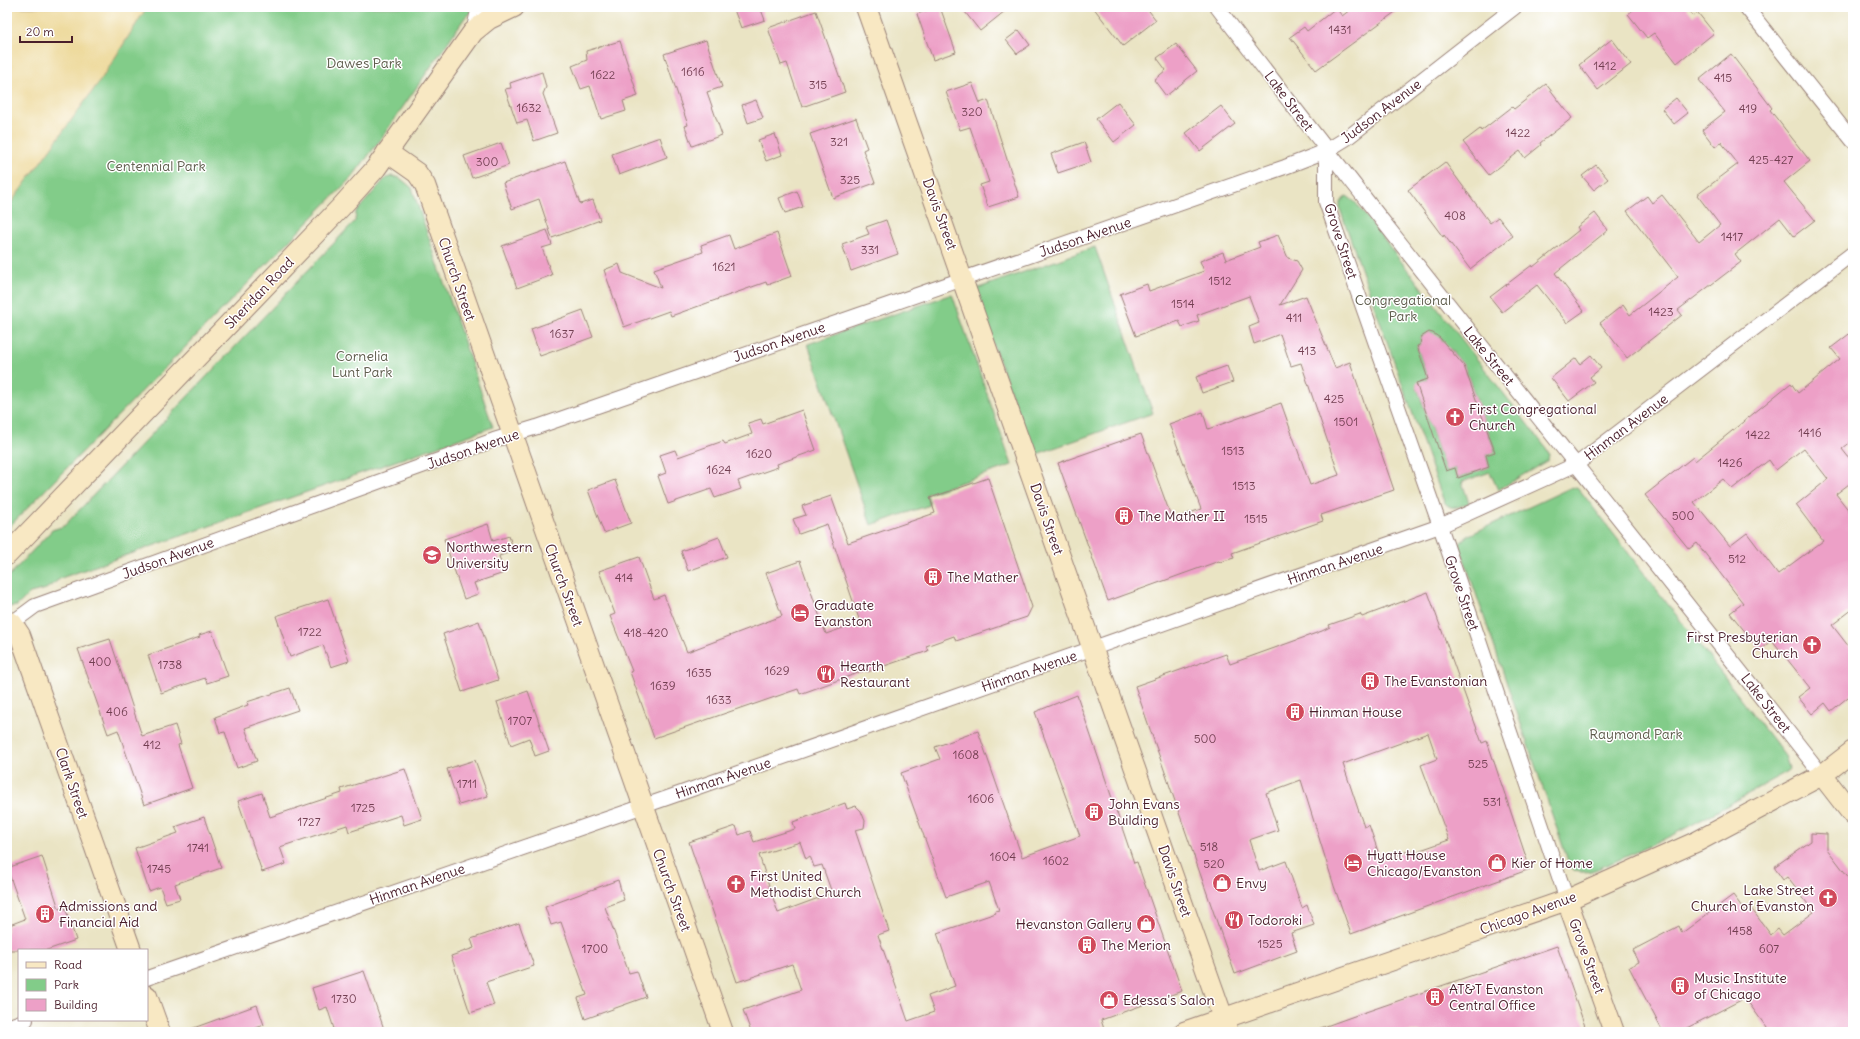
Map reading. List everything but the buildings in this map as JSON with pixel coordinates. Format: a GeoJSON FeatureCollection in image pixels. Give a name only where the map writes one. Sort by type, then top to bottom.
{"type":"FeatureCollection","features":[{"type":"Feature","properties":{"kind":"street","name":"Sheridan Road"},"geometry":{"type":"LineString","coordinates":[[7,556],[341,207],[376,168],[473,32],[479,7]]}},
{"type":"Feature","properties":{"kind":"street"},"geometry":{"type":"LineString","coordinates":[[473,32],[489,19],[514,7]]}},
{"type":"Feature","properties":{"kind":"street","name":"Davis Street"},"geometry":{"type":"LineString","coordinates":[[866,7],[1226,1025]]}},
{"type":"Feature","properties":{"kind":"street","name":"Lake Street"},"geometry":{"type":"LineString","coordinates":[[1217,7],[1326,151],[1577,464],[1853,815]]}},
{"type":"Feature","properties":{"kind":"street","name":"Judson Avenue"},"geometry":{"type":"LineString","coordinates":[[9,622],[35,606],[511,435],[1285,168],[1326,151],[1347,138],[1515,7]]}},
{"type":"Feature","properties":{"kind":"street"},"geometry":{"type":"LineString","coordinates":[[1746,7],[1853,141]]}},
{"type":"Feature","properties":{"kind":"street","name":"Grove Street"},"geometry":{"type":"LineString","coordinates":[[1326,151],[1326,202],[1440,526],[1567,900],[1614,1032]]}},
{"type":"Feature","properties":{"kind":"street","name":"Church Street"},"geometry":{"type":"LineString","coordinates":[[387,152],[417,173],[424,185],[723,1032]]}},
{"type":"Feature","properties":{"kind":"street","name":"Hinman Avenue"},"geometry":{"type":"LineString","coordinates":[[148,978],[1093,649],[1440,526],[1577,464],[1853,253]]}},
{"type":"Feature","properties":{"kind":"street","name":"Clark Street"},"geometry":{"type":"LineString","coordinates":[[9,622],[20,635],[131,949]]}},
{"type":"Feature","properties":{"kind":"street","name":"Chicago Avenue"},"geometry":{"type":"LineString","coordinates":[[1184,1032],[1226,1025],[1567,900],[1698,841],[1822,775],[1853,750]]}},
{"type":"Feature","properties":{"kind":"street"},"geometry":{"type":"LineString","coordinates":[[148,999],[160,1032]]}},
{"type":"Feature","properties":{"kind":"street"},"geometry":{"type":"LineString","coordinates":[[7,1027],[23,1021]]}},
{"type":"Feature","properties":{"kind":"green space","name":"Centennial Park"},"geometry":{"type":"Polygon","coordinates":[[[7,7],[482,7],[466,16],[378,143],[352,177],[7,529],[7,7]]]}},
{"type":"Feature","properties":{"kind":"green space","name":"Cornelia Lunt Park"},"geometry":{"type":"Polygon","coordinates":[[[392,176],[400,178],[412,188],[493,427],[61,578],[46,589],[30,593],[17,606],[7,607],[7,578],[52,530],[64,526],[355,221],[356,212],[385,179],[392,176]]]}},
{"type":"Feature","properties":{"kind":"green space","name":"Congregational Park"},"geometry":{"type":"Polygon","coordinates":[[[1347,196],[1355,202],[1546,448],[1549,454],[1548,460],[1498,490],[1490,472],[1462,482],[1469,503],[1458,507],[1450,507],[1444,502],[1340,209],[1340,202],[1347,196]],[[1429,332],[1421,337],[1422,344],[1417,346],[1428,379],[1416,384],[1446,471],[1455,468],[1458,478],[1489,467],[1486,455],[1495,451],[1464,366],[1450,349],[1446,350],[1441,338],[1438,338],[1433,333],[1429,332]]]}},
{"type":"Feature","properties":{"kind":"green space"},"geometry":{"type":"Polygon","coordinates":[[[1095,247],[1153,413],[1034,455],[973,290],[1095,247]]]}},
{"type":"Feature","properties":{"kind":"green space"},"geometry":{"type":"Polygon","coordinates":[[[952,294],[1012,465],[927,494],[930,505],[871,525],[808,344],[952,294]]]}},
{"type":"Feature","properties":{"kind":"green space","name":"Raymond Park"},"geometry":{"type":"Polygon","coordinates":[[[1572,487],[1579,489],[1785,756],[1789,768],[1787,772],[1660,841],[1638,852],[1599,868],[1585,872],[1575,871],[1569,864],[1461,550],[1460,542],[1467,536],[1572,487]]]}},
{"type":"Feature","properties":{"kind":"sand"},"geometry":{"type":"Polygon","coordinates":[[[7,7],[147,7],[102,78],[7,208],[7,7]]]}},
{"type":"Feature","properties":{"kind":"place","name":"First Congregational Church"},"geometry":{"type":"Point","coordinates":[1455,417]}},
{"type":"Feature","properties":{"kind":"place","name":"The Mather II"},"geometry":{"type":"Point","coordinates":[1124,516]}},
{"type":"Feature","properties":{"kind":"place","name":"Northwestern University"},"geometry":{"type":"Point","coordinates":[432,555]}},
{"type":"Feature","properties":{"kind":"place","name":"The Mather"},"geometry":{"type":"Point","coordinates":[933,577]}},
{"type":"Feature","properties":{"kind":"place","name":"Graduate Evanston"},"geometry":{"type":"Point","coordinates":[800,613]}},
{"type":"Feature","properties":{"kind":"place","name":"First Presbyterian Church"},"geometry":{"type":"Point","coordinates":[1812,645]}},
{"type":"Feature","properties":{"kind":"place","name":"Hearth Restaurant"},"geometry":{"type":"Point","coordinates":[826,674]}},
{"type":"Feature","properties":{"kind":"place","name":"The Evanstonian"},"geometry":{"type":"Point","coordinates":[1370,681]}},
{"type":"Feature","properties":{"kind":"place","name":"Hinman House"},"geometry":{"type":"Point","coordinates":[1295,712]}},
{"type":"Feature","properties":{"kind":"place","name":"John Evans Building"},"geometry":{"type":"Point","coordinates":[1094,812]}},
{"type":"Feature","properties":{"kind":"place","name":"Hyatt House Chicago/Evanston"},"geometry":{"type":"Point","coordinates":[1353,863]}},
{"type":"Feature","properties":{"kind":"place","name":"Kier of Home"},"geometry":{"type":"Point","coordinates":[1497,863]}},
{"type":"Feature","properties":{"kind":"place","name":"Envy"},"geometry":{"type":"Point","coordinates":[1222,883]}},
{"type":"Feature","properties":{"kind":"place","name":"First United Methodist Church"},"geometry":{"type":"Point","coordinates":[736,884]}},
{"type":"Feature","properties":{"kind":"place","name":"Lake Street Church of Evanston"},"geometry":{"type":"Point","coordinates":[1828,898]}},
{"type":"Feature","properties":{"kind":"place","name":"Admissions and Financial Aid"},"geometry":{"type":"Point","coordinates":[45,914]}},
{"type":"Feature","properties":{"kind":"place","name":"Todoroki"},"geometry":{"type":"Point","coordinates":[1234,920]}},
{"type":"Feature","properties":{"kind":"place","name":"Hevanston Gallery"},"geometry":{"type":"Point","coordinates":[1146,924]}},
{"type":"Feature","properties":{"kind":"place","name":"The Merion"},"geometry":{"type":"Point","coordinates":[1087,945]}},
{"type":"Feature","properties":{"kind":"place","name":"Music Institute of Chicago"},"geometry":{"type":"Point","coordinates":[1680,986]}},
{"type":"Feature","properties":{"kind":"place","name":"AT&T Evanston Central Office"},"geometry":{"type":"Point","coordinates":[1435,997]}},
{"type":"Feature","properties":{"kind":"place","name":"Edessa's Salon"},"geometry":{"type":"Point","coordinates":[1109,1000]}},
{"type":"Feature","properties":{"kind":"park label","name":"Dawes Park"},"geometry":{"type":"Point","coordinates":[364,63]}}]}
